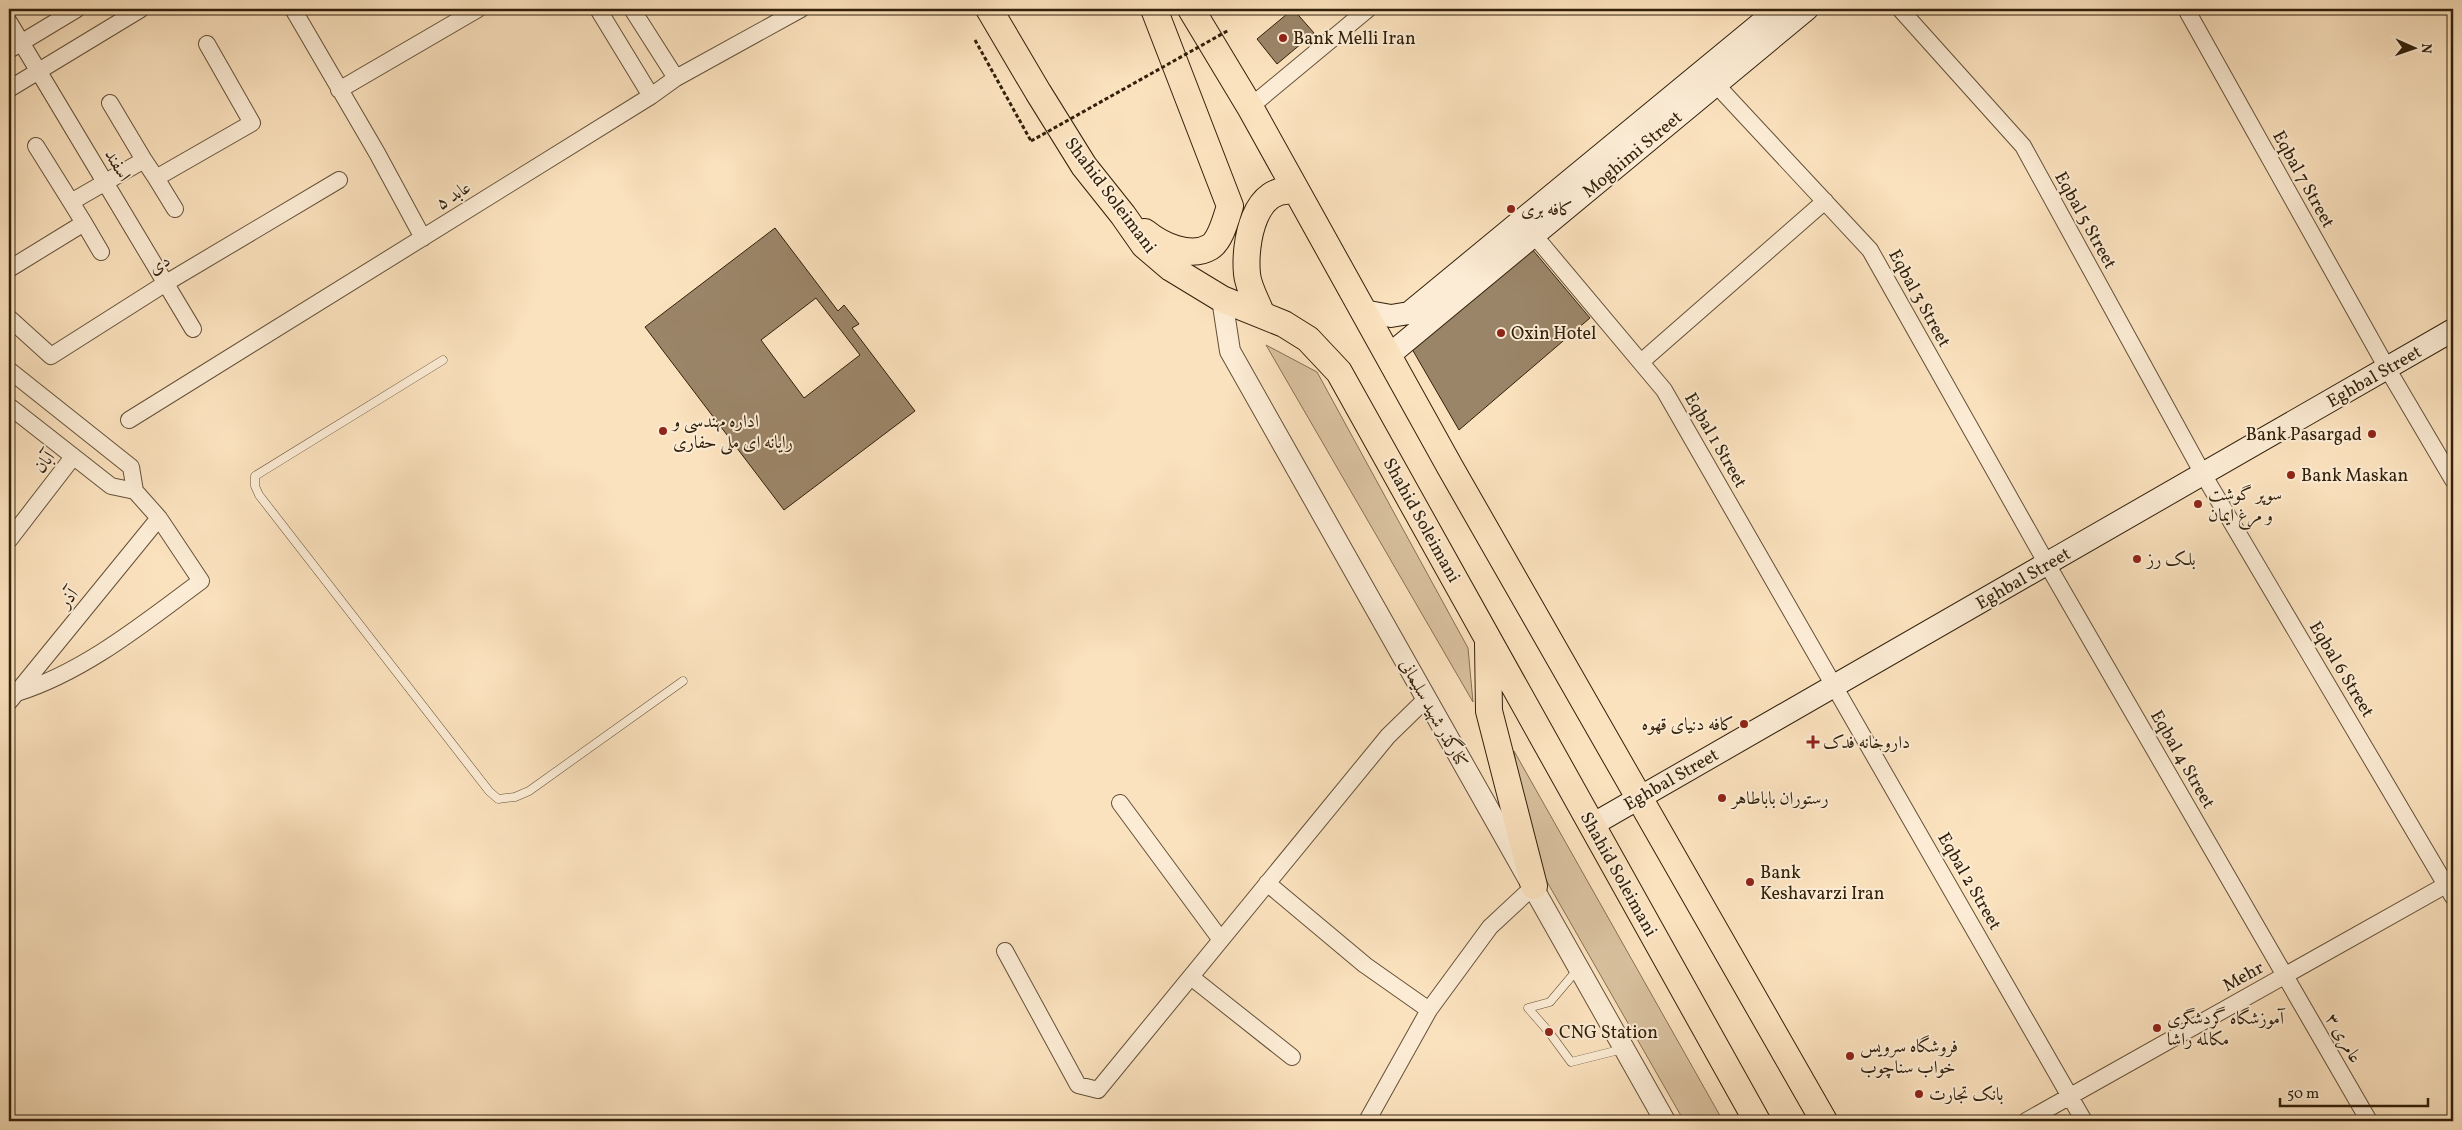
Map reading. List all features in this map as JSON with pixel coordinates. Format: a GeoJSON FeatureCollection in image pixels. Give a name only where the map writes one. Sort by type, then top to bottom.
{"type":"FeatureCollection","features":[{"type":"Feature","properties":{"kind":"highway","name":"Shahid Soleimani"},"geometry":{"type":"LineString","coordinates":[[989,9],[1084,166],[1123,214],[1144,245],[1171,268],[1222,299],[1284,324],[1308,339],[1339,372],[1757,1121]]}},
{"type":"Feature","properties":{"kind":"highway"},"geometry":{"type":"LineString","coordinates":[[1123,214],[1153,238],[1180,250],[1197,251],[1211,246],[1223,227],[1230,206],[1154,9]]}},
{"type":"Feature","properties":{"kind":"highway"},"geometry":{"type":"LineString","coordinates":[[1191,9],[1250,107],[1388,356],[1824,1121]]}},
{"type":"Feature","properties":{"kind":"highway"},"geometry":{"type":"LineString","coordinates":[[1262,315],[1247,276],[1247,244],[1250,226],[1268,198],[1287,190],[1297,192]]}},
{"type":"Feature","properties":{"kind":"highway"},"geometry":{"type":"LineString","coordinates":[[1488,639],[1489,711],[1534,886]]}},
{"type":"Feature","properties":{"kind":"main road","name":"Moghimi Street"},"geometry":{"type":"LineString","coordinates":[[1709,78],[1778,9]]}},
{"type":"Feature","properties":{"kind":"main road","name":"Moghimi Street"},"geometry":{"type":"LineString","coordinates":[[1388,356],[1528,228],[1709,78],[1807,9]]}},
{"type":"Feature","properties":{"kind":"main road","name":"Moghimi Street"},"geometry":{"type":"LineString","coordinates":[[1363,311],[1391,316],[1409,313],[1528,228]]}},
{"type":"Feature","properties":{"kind":"main road","name":"Eghbal Street"},"geometry":{"type":"LineString","coordinates":[[1592,825],[2453,330]]}},
{"type":"Feature","properties":{"kind":"street"},"geometry":{"type":"LineString","coordinates":[[15,46],[77,9]]}},
{"type":"Feature","properties":{"kind":"street"},"geometry":{"type":"LineString","coordinates":[[9,89],[140,9]]}},
{"type":"Feature","properties":{"kind":"street"},"geometry":{"type":"LineString","coordinates":[[293,9],[377,152],[423,238]]}},
{"type":"Feature","properties":{"kind":"street"},"geometry":{"type":"LineString","coordinates":[[339,90],[478,9]]}},
{"type":"Feature","properties":{"kind":"street"},"geometry":{"type":"LineString","coordinates":[[598,9],[651,96]]}},
{"type":"Feature","properties":{"kind":"street"},"geometry":{"type":"LineString","coordinates":[[632,9],[676,78]]}},
{"type":"Feature","properties":{"kind":"street","name":"عابد ۵"},"geometry":{"type":"LineString","coordinates":[[129,420],[651,96],[676,78],[801,9]]}},
{"type":"Feature","properties":{"kind":"street"},"geometry":{"type":"LineString","coordinates":[[1250,107],[1368,9]]}},
{"type":"Feature","properties":{"kind":"street","name":"Eqbal 5 Street"},"geometry":{"type":"LineString","coordinates":[[1900,9],[2023,146],[2203,474]]}},
{"type":"Feature","properties":{"kind":"street","name":"Eqbal 7 Street"},"geometry":{"type":"LineString","coordinates":[[2186,9],[2387,368],[2453,480]]}},
{"type":"Feature","properties":{"kind":"street","name":"اسفند"},"geometry":{"type":"LineString","coordinates":[[9,22],[15,46],[38,71],[193,329]]}},
{"type":"Feature","properties":{"kind":"street"},"geometry":{"type":"LineString","coordinates":[[156,178],[252,123],[208,44]]}},
{"type":"Feature","properties":{"kind":"street","name":"Eqbal 3 Street"},"geometry":{"type":"LineString","coordinates":[[1709,78],[1870,250],[2047,564]]}},
{"type":"Feature","properties":{"kind":"street"},"geometry":{"type":"LineString","coordinates":[[110,103],[175,209]]}},
{"type":"Feature","properties":{"kind":"street"},"geometry":{"type":"LineString","coordinates":[[36,146],[101,252]]}},
{"type":"Feature","properties":{"kind":"street"},"geometry":{"type":"LineString","coordinates":[[71,202],[144,160]]}},
{"type":"Feature","properties":{"kind":"street","name":"دی"},"geometry":{"type":"LineString","coordinates":[[9,318],[51,356],[166,283],[339,180]]}},
{"type":"Feature","properties":{"kind":"street"},"geometry":{"type":"LineString","coordinates":[[1640,362],[1825,201]]}},
{"type":"Feature","properties":{"kind":"street"},"geometry":{"type":"LineString","coordinates":[[9,269],[84,223]]}},
{"type":"Feature","properties":{"kind":"street","name":"Eqbal 1 Street"},"geometry":{"type":"LineString","coordinates":[[1528,228],[1664,390],[1836,685]]}},
{"type":"Feature","properties":{"kind":"street","name":"کنارگذر شهید سلیمانی"},"geometry":{"type":"LineString","coordinates":[[1222,299],[1230,351],[1426,699],[1534,886],[1623,1049],[1665,1121]]}},
{"type":"Feature","properties":{"kind":"street"},"geometry":{"type":"LineString","coordinates":[[9,370],[131,466],[135,490],[159,518],[201,581],[112,646],[13,698]]}},
{"type":"Feature","properties":{"kind":"street"},"geometry":{"type":"LineString","coordinates":[[9,406],[110,486],[135,490]]}},
{"type":"Feature","properties":{"kind":"street","name":"آبان"},"geometry":{"type":"LineString","coordinates":[[9,540],[73,457]]}},
{"type":"Feature","properties":{"kind":"street","name":"Eqbal 6 Street"},"geometry":{"type":"LineString","coordinates":[[2203,474],[2451,888]]}},
{"type":"Feature","properties":{"kind":"street","name":"آذر"},"geometry":{"type":"LineString","coordinates":[[13,698],[159,518]]}},
{"type":"Feature","properties":{"kind":"street","name":"Eqbal 4 Street"},"geometry":{"type":"LineString","coordinates":[[2047,564],[2285,975]]}},
{"type":"Feature","properties":{"kind":"street","name":"Eqbal 2 Street"},"geometry":{"type":"LineString","coordinates":[[1836,685],[2084,1121]]}},
{"type":"Feature","properties":{"kind":"street"},"geometry":{"type":"LineString","coordinates":[[1005,951],[1078,1085],[1098,1090],[1388,736],[1426,699]]}},
{"type":"Feature","properties":{"kind":"street"},"geometry":{"type":"LineString","coordinates":[[1120,803],[1221,940]]}},
{"type":"Feature","properties":{"kind":"street"},"geometry":{"type":"LineString","coordinates":[[1267,883],[1365,965],[1429,1010]]}},
{"type":"Feature","properties":{"kind":"street"},"geometry":{"type":"LineString","coordinates":[[1367,1121],[1429,1010],[1490,927],[1534,886]]}},
{"type":"Feature","properties":{"kind":"street","name":"Mehr"},"geometry":{"type":"LineString","coordinates":[[2026,1121],[2285,975],[2451,888]]}},
{"type":"Feature","properties":{"kind":"street","name":"عامری ۳"},"geometry":{"type":"LineString","coordinates":[[2285,975],[2369,1121]]}},
{"type":"Feature","properties":{"kind":"street"},"geometry":{"type":"LineString","coordinates":[[1191,977],[1292,1057]]}},
{"type":"Feature","properties":{"kind":"lane"},"geometry":{"type":"LineString","coordinates":[[443,360],[255,476],[255,486],[259,495],[488,792],[498,799],[515,797],[529,791],[683,681]]}},
{"type":"Feature","properties":{"kind":"lane"},"geometry":{"type":"LineString","coordinates":[[1579,968],[1550,1002],[1528,1008],[1549,1032],[1570,1062],[1623,1049]]}},
{"type":"Feature","properties":{"kind":"path"},"geometry":{"type":"LineString","coordinates":[[975,40],[1031,141],[1229,30]]}},
{"type":"Feature","properties":{"kind":"shaded area"},"geometry":{"type":"Polygon","coordinates":[[[1266,345],[1317,372],[1468,648],[1473,702],[1266,345]]]}},
{"type":"Feature","properties":{"kind":"shaded area"},"geometry":{"type":"Polygon","coordinates":[[[1514,751],[1723,1121],[1684,1121],[1530,852],[1514,751]]]}},
{"type":"Feature","properties":{"kind":"building"},"geometry":{"type":"Polygon","coordinates":[[[1293,9],[1314,33],[1277,64],[1257,39],[1293,9]]]}},
{"type":"Feature","properties":{"kind":"building"},"geometry":{"type":"Polygon","coordinates":[[[775,228],[838,311],[844,305],[859,324],[852,328],[915,411],[784,510],[645,327],[775,228]],[[816,298],[761,340],[804,398],[860,355],[816,298]]]}},
{"type":"Feature","properties":{"kind":"building","name":"Oxin Hotel"},"geometry":{"type":"Polygon","coordinates":[[[1532,249],[1590,318],[1459,430],[1412,349],[1532,249]]]}},
{"type":"Feature","properties":{"kind":"place","name":"Bank Melli Iran"},"geometry":{"type":"Point","coordinates":[1283,38]}},
{"type":"Feature","properties":{"kind":"place","name":"کافه بری"},"geometry":{"type":"Point","coordinates":[1511,209]}},
{"type":"Feature","properties":{"kind":"place","name":"Oxin Hotel"},"geometry":{"type":"Point","coordinates":[1501,333]}},
{"type":"Feature","properties":{"kind":"place","name":"اداره مهندسی و رایانه ای ملی حفاری"},"geometry":{"type":"Point","coordinates":[663,431]}},
{"type":"Feature","properties":{"kind":"place","name":"Bank Pasargad"},"geometry":{"type":"Point","coordinates":[2372,434]}},
{"type":"Feature","properties":{"kind":"place","name":"Bank Maskan"},"geometry":{"type":"Point","coordinates":[2291,475]}},
{"type":"Feature","properties":{"kind":"place","name":"سوپر گوشت و مرغ ایمان"},"geometry":{"type":"Point","coordinates":[2198,504]}},
{"type":"Feature","properties":{"kind":"place","name":"بلک رز"},"geometry":{"type":"Point","coordinates":[2137,559]}},
{"type":"Feature","properties":{"kind":"place","name":"کافه دنیای قهوه"},"geometry":{"type":"Point","coordinates":[1744,724]}},
{"type":"Feature","properties":{"kind":"place","name":"داروخانه فدک"},"geometry":{"type":"Point","coordinates":[1813,742]}},
{"type":"Feature","properties":{"kind":"place","name":"رستوران باباطاهر"},"geometry":{"type":"Point","coordinates":[1722,798]}},
{"type":"Feature","properties":{"kind":"place","name":"Bank Keshavarzi Iran"},"geometry":{"type":"Point","coordinates":[1750,882]}},
{"type":"Feature","properties":{"kind":"place","name":"آموزشگاه گردشگری مکالمه راشا"},"geometry":{"type":"Point","coordinates":[2157,1028]}},
{"type":"Feature","properties":{"kind":"place","name":"CNG Station"},"geometry":{"type":"Point","coordinates":[1549,1032]}},
{"type":"Feature","properties":{"kind":"place","name":"فروشگاه سرویس خواب سناچوب"},"geometry":{"type":"Point","coordinates":[1850,1056]}},
{"type":"Feature","properties":{"kind":"place","name":"بانک تجارت"},"geometry":{"type":"Point","coordinates":[1919,1094]}}]}
